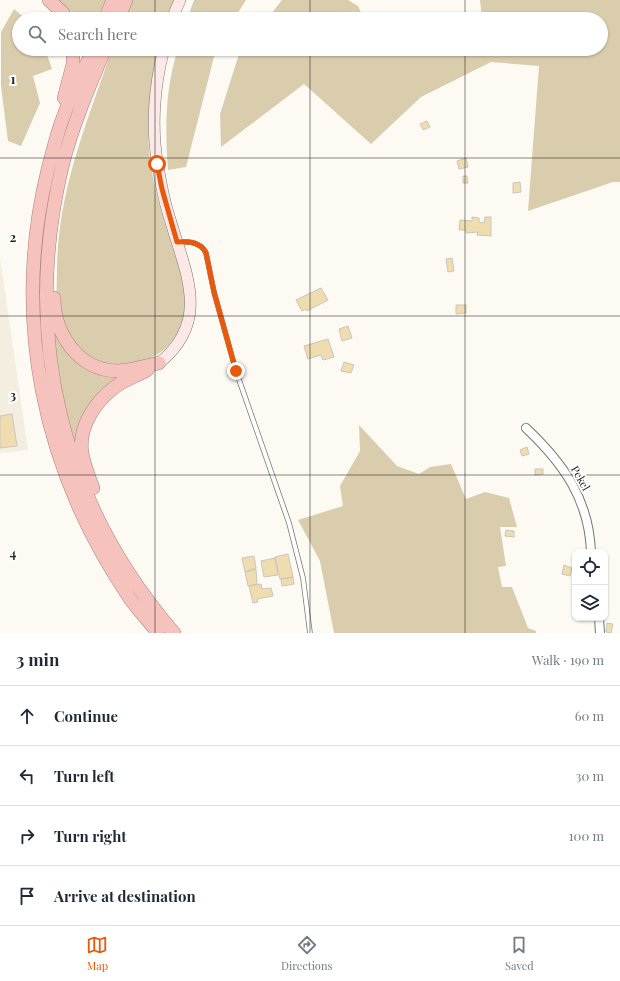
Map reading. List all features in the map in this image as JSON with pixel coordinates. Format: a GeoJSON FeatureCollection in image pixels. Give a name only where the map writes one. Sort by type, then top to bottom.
{"type":"FeatureCollection","features":[{"type":"Feature","properties":{"kind":"highway"},"geometry":{"type":"LineString","coordinates":[[49,0],[61,12]]}},
{"type":"Feature","properties":{"kind":"highway"},"geometry":{"type":"LineString","coordinates":[[108,12],[113,0]]}},
{"type":"Feature","properties":{"kind":"highway"},"geometry":{"type":"LineString","coordinates":[[121,12],[126,0]]}},
{"type":"Feature","properties":{"kind":"highway"},"geometry":{"type":"LineString","coordinates":[[64,115],[64,98],[73,64],[73,56]]}},
{"type":"Feature","properties":{"kind":"highway"},"geometry":{"type":"LineString","coordinates":[[90,56],[64,115],[48,170],[35,241],[33,305],[34,337],[46,413],[56,451],[71,492],[87,527],[129,598],[158,633]]}},
{"type":"Feature","properties":{"kind":"highway"},"geometry":{"type":"LineString","coordinates":[[102,56],[78,116],[62,165],[50,230],[46,275],[47,333],[58,410],[69,448],[104,533],[137,584],[174,633]]}},
{"type":"Feature","properties":{"kind":"highway"},"geometry":{"type":"LineString","coordinates":[[50,230],[56,321],[63,337],[71,349],[86,362],[104,369],[117,371],[159,363]]}},
{"type":"Feature","properties":{"kind":"highway"},"geometry":{"type":"LineString","coordinates":[[104,533],[82,453],[84,429],[89,416],[106,395],[116,386],[159,363]]}},
{"type":"Feature","properties":{"kind":"main road"},"geometry":{"type":"LineString","coordinates":[[175,12],[180,0]]}},
{"type":"Feature","properties":{"kind":"main road"},"geometry":{"type":"LineString","coordinates":[[159,363],[169,355],[181,338],[187,326],[191,310],[191,292],[188,274],[162,189],[155,141],[158,72],[162,56]]}},
{"type":"Feature","properties":{"kind":"street","name":"Pekel"},"geometry":{"type":"LineString","coordinates":[[526,428],[544,445],[560,465],[578,494],[587,517],[591,549]]}},
{"type":"Feature","properties":{"kind":"street"},"geometry":{"type":"LineString","coordinates":[[599,621],[600,633]]}},
{"type":"Feature","properties":{"kind":"lane"},"geometry":{"type":"LineString","coordinates":[[177,242],[185,241],[198,244],[206,253],[218,306],[236,371],[289,523],[303,578],[310,633]]}},
{"type":"Feature","properties":{"kind":"shaded area"},"geometry":{"type":"Polygon","coordinates":[[[56,0],[106,0],[100,12],[64,12],[56,0]]]}},
{"type":"Feature","properties":{"kind":"shaded area"},"geometry":{"type":"Polygon","coordinates":[[[132,0],[174,0],[169,12],[127,12],[132,0]]]}},
{"type":"Feature","properties":{"kind":"shaded area"},"geometry":{"type":"Polygon","coordinates":[[[194,0],[246,0],[238,12],[190,12],[194,0]]]}},
{"type":"Feature","properties":{"kind":"shaded area"},"geometry":{"type":"Polygon","coordinates":[[[282,0],[348,0],[358,6],[361,12],[273,12],[282,0]]]}},
{"type":"Feature","properties":{"kind":"shaded area"},"geometry":{"type":"Polygon","coordinates":[[[480,0],[620,0],[620,182],[613,182],[528,211],[539,66],[491,62],[421,97],[371,144],[304,84],[221,147],[220,114],[238,56],[608,56],[608,12],[481,12],[480,0]]]}},
{"type":"Feature","properties":{"kind":"shaded area"},"geometry":{"type":"Polygon","coordinates":[[[12,13],[12,56],[47,56],[52,69],[33,76],[40,103],[21,146],[8,141],[1,86],[1,32],[12,13]]]}},
{"type":"Feature","properties":{"kind":"shaded area"},"geometry":{"type":"Polygon","coordinates":[[[110,56],[156,56],[148,126],[150,157],[159,203],[184,282],[186,300],[183,322],[176,336],[167,347],[143,362],[129,365],[115,365],[101,363],[87,357],[81,353],[71,341],[63,327],[58,312],[57,269],[62,211],[68,184],[84,130],[110,56]]]}},
{"type":"Feature","properties":{"kind":"shaded area"},"geometry":{"type":"Polygon","coordinates":[[[176,56],[214,56],[186,167],[168,170],[166,124],[168,94],[176,56]]]}},
{"type":"Feature","properties":{"kind":"shaded area"},"geometry":{"type":"Polygon","coordinates":[[[0,258],[28,450],[0,453],[0,258]]]}},
{"type":"Feature","properties":{"kind":"shaded area"},"geometry":{"type":"Polygon","coordinates":[[[54,326],[68,351],[133,372],[109,388],[76,450],[64,404],[58,373],[54,326]]]}},
{"type":"Feature","properties":{"kind":"shaded area"},"geometry":{"type":"Polygon","coordinates":[[[359,425],[397,466],[419,474],[430,467],[451,464],[466,499],[485,492],[509,498],[517,527],[500,527],[506,566],[498,567],[502,587],[512,587],[528,628],[536,631],[536,633],[334,633],[320,561],[298,520],[343,506],[340,486],[360,451],[359,425]]]}},
{"type":"Feature","properties":{"kind":"building"},"geometry":{"type":"Polygon","coordinates":[[[427,121],[430,127],[423,130],[420,124],[427,121]]]}},
{"type":"Feature","properties":{"kind":"building"},"geometry":{"type":"Polygon","coordinates":[[[466,158],[468,167],[459,169],[457,161],[466,158]]]}},
{"type":"Feature","properties":{"kind":"building"},"geometry":{"type":"Polygon","coordinates":[[[463,176],[467,176],[468,183],[463,183],[463,176]]]}},
{"type":"Feature","properties":{"kind":"building"},"geometry":{"type":"Polygon","coordinates":[[[520,182],[521,192],[513,193],[513,183],[520,182]]]}},
{"type":"Feature","properties":{"kind":"building"},"geometry":{"type":"Polygon","coordinates":[[[472,217],[479,218],[479,222],[484,223],[485,217],[491,217],[491,236],[477,235],[478,232],[466,233],[466,230],[459,230],[460,220],[472,221],[472,217]]]}},
{"type":"Feature","properties":{"kind":"building"},"geometry":{"type":"Polygon","coordinates":[[[452,258],[454,271],[448,272],[446,259],[452,258]]]}},
{"type":"Feature","properties":{"kind":"building"},"geometry":{"type":"Polygon","coordinates":[[[321,288],[328,300],[307,311],[306,309],[302,311],[296,300],[321,288]]]}},
{"type":"Feature","properties":{"kind":"building"},"geometry":{"type":"Polygon","coordinates":[[[456,305],[466,305],[466,313],[456,314],[456,305]]]}},
{"type":"Feature","properties":{"kind":"building"},"geometry":{"type":"Polygon","coordinates":[[[348,326],[352,338],[342,341],[339,329],[348,326]]]}},
{"type":"Feature","properties":{"kind":"building"},"geometry":{"type":"Polygon","coordinates":[[[328,339],[334,357],[323,360],[321,355],[308,359],[304,346],[328,339]]]}},
{"type":"Feature","properties":{"kind":"building"},"geometry":{"type":"Polygon","coordinates":[[[344,362],[354,365],[351,373],[341,371],[344,362]]]}},
{"type":"Feature","properties":{"kind":"building"},"geometry":{"type":"Polygon","coordinates":[[[12,414],[17,446],[0,448],[0,416],[12,414]]]}},
{"type":"Feature","properties":{"kind":"building"},"geometry":{"type":"Polygon","coordinates":[[[527,447],[529,454],[522,456],[520,450],[527,447]]]}},
{"type":"Feature","properties":{"kind":"building"},"geometry":{"type":"Polygon","coordinates":[[[535,469],[543,469],[543,474],[535,475],[535,469]]]}},
{"type":"Feature","properties":{"kind":"building"},"geometry":{"type":"Polygon","coordinates":[[[506,530],[514,531],[514,537],[505,536],[506,530]]]}},
{"type":"Feature","properties":{"kind":"building"},"geometry":{"type":"Polygon","coordinates":[[[288,554],[293,577],[280,579],[275,557],[288,554]]]}},
{"type":"Feature","properties":{"kind":"building"},"geometry":{"type":"Polygon","coordinates":[[[254,556],[256,568],[245,572],[242,558],[254,556]]]}},
{"type":"Feature","properties":{"kind":"building"},"geometry":{"type":"Polygon","coordinates":[[[275,558],[278,575],[264,577],[261,561],[275,558]]]}},
{"type":"Feature","properties":{"kind":"building"},"geometry":{"type":"Polygon","coordinates":[[[564,565],[572,568],[570,576],[562,574],[564,565]]]}},
{"type":"Feature","properties":{"kind":"building"},"geometry":{"type":"Polygon","coordinates":[[[256,569],[257,584],[248,586],[245,572],[256,569]]]}},
{"type":"Feature","properties":{"kind":"building"},"geometry":{"type":"Polygon","coordinates":[[[293,577],[294,584],[282,586],[281,579],[293,577]]]}},
{"type":"Feature","properties":{"kind":"building"},"geometry":{"type":"Polygon","coordinates":[[[261,584],[262,589],[271,588],[273,596],[257,599],[258,602],[253,603],[249,586],[261,584]]]}},
{"type":"Feature","properties":{"kind":"building"},"geometry":{"type":"Polygon","coordinates":[[[607,623],[613,624],[611,633],[606,632],[607,623]]]}},
{"type":"Feature","properties":{"kind":"route"},"geometry":{"type":"LineString","coordinates":[[157,164],[162,189],[177,242],[185,241],[198,244],[206,253],[214,292],[236,371]]}}]}
